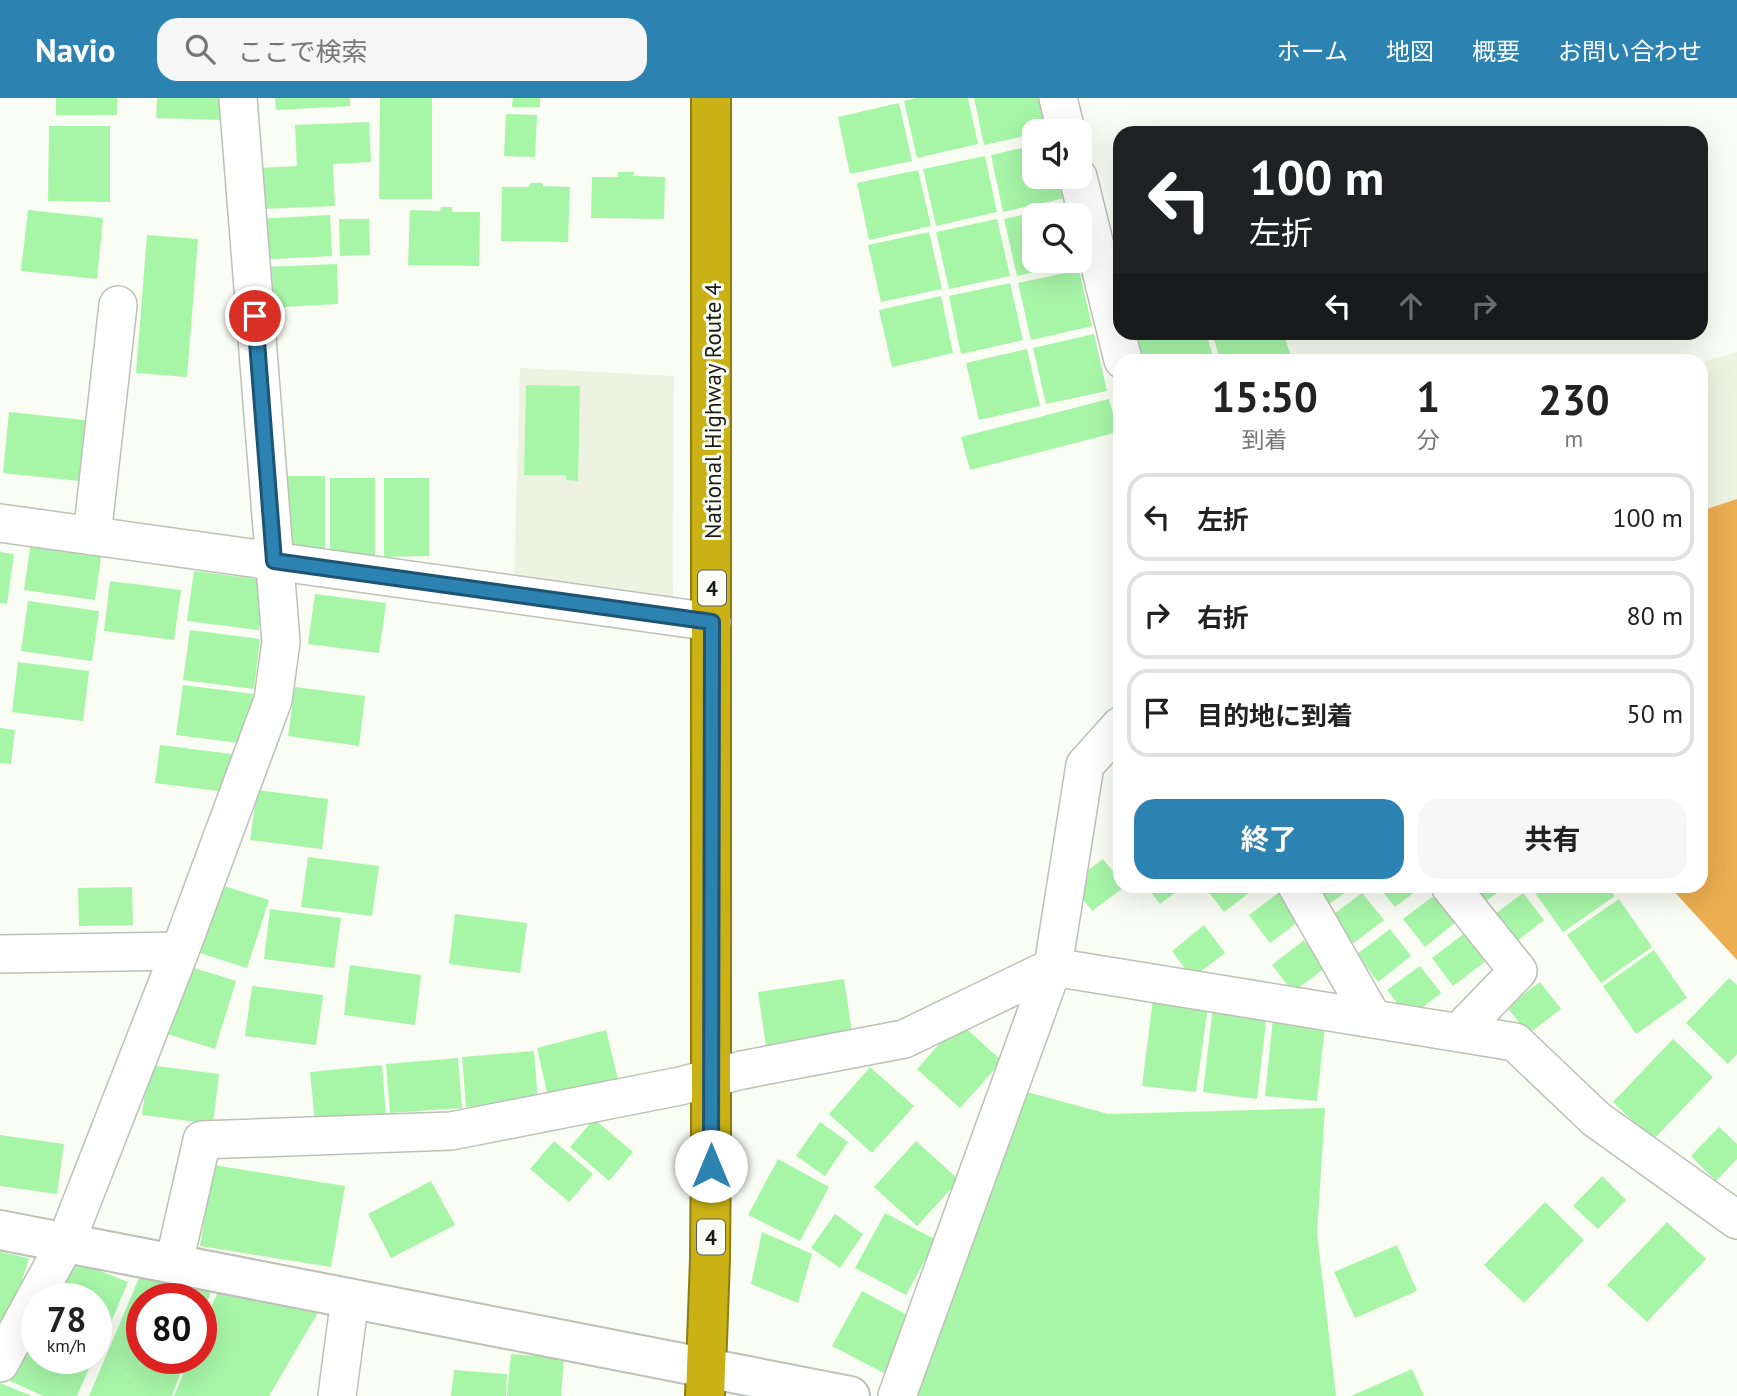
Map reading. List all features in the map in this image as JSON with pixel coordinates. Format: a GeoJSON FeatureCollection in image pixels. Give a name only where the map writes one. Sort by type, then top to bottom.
{"type":"FeatureCollection","features":[{"type":"Feature","properties":{"kind":"highway","name":"National Highway Route 4"},"geometry":{"type":"LineString","coordinates":[[705,1382],[710,1259],[711,1077],[711,98]]}},
{"type":"Feature","properties":{"kind":"street"},"geometry":{"type":"LineString","coordinates":[[0,1363],[66,1242],[180,951],[273,700],[281,642],[238,98]]}},
{"type":"Feature","properties":{"kind":"street"},"geometry":{"type":"LineString","coordinates":[[1058,98],[1063,119]]}},
{"type":"Feature","properties":{"kind":"street"},"geometry":{"type":"LineString","coordinates":[[1081,189],[1113,319]]}},
{"type":"Feature","properties":{"kind":"street"},"geometry":{"type":"LineString","coordinates":[[92,536],[118,306]]}},
{"type":"Feature","properties":{"kind":"street"},"geometry":{"type":"LineString","coordinates":[[0,523],[712,622]]}},
{"type":"Feature","properties":{"kind":"street"},"geometry":{"type":"LineString","coordinates":[[897,1396],[1053,967],[1084,765],[1113,734]]}},
{"type":"Feature","properties":{"kind":"street"},"geometry":{"type":"LineString","coordinates":[[1301,893],[1373,1019]]}},
{"type":"Feature","properties":{"kind":"street"},"geometry":{"type":"LineString","coordinates":[[1456,893],[1518,971],[1458,1033]]}},
{"type":"Feature","properties":{"kind":"street"},"geometry":{"type":"LineString","coordinates":[[0,954],[180,951]]}},
{"type":"Feature","properties":{"kind":"street"},"geometry":{"type":"LineString","coordinates":[[174,1263],[202,1140],[451,1130],[680,1086],[711,1077],[904,1039],[1053,967],[1515,1042],[1596,1119],[1737,1220]]}},
{"type":"Feature","properties":{"kind":"street"},"geometry":{"type":"LineString","coordinates":[[0,1230],[350,1298],[705,1382],[850,1396]]}},
{"type":"Feature","properties":{"kind":"street"},"geometry":{"type":"LineString","coordinates":[[337,1396],[350,1298]]}},
{"type":"Feature","properties":{"kind":"shaded area"},"geometry":{"type":"Polygon","coordinates":[[[1737,352],[1737,508],[1708,519],[1708,360],[1737,352]]]}},
{"type":"Feature","properties":{"kind":"shaded area"},"geometry":{"type":"Polygon","coordinates":[[[520,368],[674,376],[673,597],[666,605],[514,582],[520,368]]]}},
{"type":"Feature","properties":{"kind":"shaded area"},"geometry":{"type":"Polygon","coordinates":[[[1737,499],[1737,960],[1675,893],[1708,893],[1708,509],[1737,499]]]}},
{"type":"Feature","properties":{"kind":"building"},"geometry":{"type":"Polygon","coordinates":[[[56,98],[117,98],[117,115],[56,115],[56,98]]]}},
{"type":"Feature","properties":{"kind":"building"},"geometry":{"type":"Polygon","coordinates":[[[157,98],[224,98],[224,120],[156,118],[157,98]]]}},
{"type":"Feature","properties":{"kind":"building"},"geometry":{"type":"Polygon","coordinates":[[[275,98],[350,98],[350,106],[276,110],[275,98]]]}},
{"type":"Feature","properties":{"kind":"building"},"geometry":{"type":"Polygon","coordinates":[[[380,98],[432,98],[432,199],[379,199],[380,98]]]}},
{"type":"Feature","properties":{"kind":"building"},"geometry":{"type":"Polygon","coordinates":[[[513,98],[540,98],[540,107],[512,107],[513,98]]]}},
{"type":"Feature","properties":{"kind":"building"},"geometry":{"type":"Polygon","coordinates":[[[916,98],[968,98],[978,144],[917,158],[904,101],[916,98]]]}},
{"type":"Feature","properties":{"kind":"building"},"geometry":{"type":"Polygon","coordinates":[[[974,98],[1038,98],[1042,119],[1022,119],[1022,137],[984,145],[974,98]]]}},
{"type":"Feature","properties":{"kind":"building"},"geometry":{"type":"Polygon","coordinates":[[[899,103],[912,161],[850,174],[838,117],[899,103]]]}},
{"type":"Feature","properties":{"kind":"building"},"geometry":{"type":"Polygon","coordinates":[[[506,114],[537,115],[535,157],[504,156],[506,114]]]}},
{"type":"Feature","properties":{"kind":"building"},"geometry":{"type":"Polygon","coordinates":[[[369,122],[371,162],[333,164],[335,206],[261,209],[259,168],[297,166],[295,125],[369,122]]]}},
{"type":"Feature","properties":{"kind":"building"},"geometry":{"type":"Polygon","coordinates":[[[49,126],[110,126],[110,202],[48,201],[49,126]]]}},
{"type":"Feature","properties":{"kind":"building"},"geometry":{"type":"Polygon","coordinates":[[[1022,148],[1022,189],[1063,189],[1065,198],[1043,203],[1022,203],[1022,208],[1003,212],[991,155],[1022,148]]]}},
{"type":"Feature","properties":{"kind":"building"},"geometry":{"type":"Polygon","coordinates":[[[985,156],[997,212],[936,226],[923,169],[985,156]]]}},
{"type":"Feature","properties":{"kind":"building"},"geometry":{"type":"Polygon","coordinates":[[[918,170],[931,226],[869,240],[857,183],[918,170]]]}},
{"type":"Feature","properties":{"kind":"building"},"geometry":{"type":"Polygon","coordinates":[[[618,172],[634,172],[633,176],[665,177],[664,219],[591,218],[592,177],[618,177],[618,172]]]}},
{"type":"Feature","properties":{"kind":"building"},"geometry":{"type":"Polygon","coordinates":[[[530,183],[570,187],[568,242],[501,241],[502,187],[529,187],[530,183]]]}},
{"type":"Feature","properties":{"kind":"building"},"geometry":{"type":"Polygon","coordinates":[[[441,207],[452,207],[452,212],[480,212],[479,266],[408,265],[410,210],[440,211],[441,207]]]}},
{"type":"Feature","properties":{"kind":"building"},"geometry":{"type":"Polygon","coordinates":[[[28,210],[103,218],[97,279],[21,271],[28,210]]]}},
{"type":"Feature","properties":{"kind":"building"},"geometry":{"type":"Polygon","coordinates":[[[330,215],[332,256],[257,260],[255,219],[330,215]]]}},
{"type":"Feature","properties":{"kind":"building"},"geometry":{"type":"Polygon","coordinates":[[[1022,215],[1022,273],[1031,273],[1017,276],[1004,219],[1022,215]]]}},
{"type":"Feature","properties":{"kind":"building"},"geometry":{"type":"Polygon","coordinates":[[[339,219],[369,219],[370,255],[340,256],[339,219]]]}},
{"type":"Feature","properties":{"kind":"building"},"geometry":{"type":"Polygon","coordinates":[[[997,219],[1010,276],[949,289],[936,232],[997,219]]]}},
{"type":"Feature","properties":{"kind":"building"},"geometry":{"type":"Polygon","coordinates":[[[929,232],[942,289],[881,302],[868,245],[929,232]]]}},
{"type":"Feature","properties":{"kind":"building"},"geometry":{"type":"Polygon","coordinates":[[[147,235],[198,239],[187,377],[136,373],[147,235]]]}},
{"type":"Feature","properties":{"kind":"building"},"geometry":{"type":"Polygon","coordinates":[[[337,264],[338,304],[265,308],[263,267],[337,264]]]}},
{"type":"Feature","properties":{"kind":"building"},"geometry":{"type":"Polygon","coordinates":[[[1065,273],[1080,273],[1092,326],[1031,340],[1018,283],[1065,273]]]}},
{"type":"Feature","properties":{"kind":"building"},"geometry":{"type":"Polygon","coordinates":[[[1010,283],[1023,340],[961,354],[949,296],[1010,283]]]}},
{"type":"Feature","properties":{"kind":"building"},"geometry":{"type":"Polygon","coordinates":[[[941,296],[953,353],[892,367],[879,310],[941,296]]]}},
{"type":"Feature","properties":{"kind":"building"},"geometry":{"type":"Polygon","coordinates":[[[1094,334],[1107,391],[1046,404],[1033,348],[1094,334]]]}},
{"type":"Feature","properties":{"kind":"building"},"geometry":{"type":"Polygon","coordinates":[[[1137,340],[1208,340],[1212,354],[1141,354],[1137,340]]]}},
{"type":"Feature","properties":{"kind":"building"},"geometry":{"type":"Polygon","coordinates":[[[1214,340],[1286,340],[1290,354],[1218,354],[1214,340]]]}},
{"type":"Feature","properties":{"kind":"building"},"geometry":{"type":"Polygon","coordinates":[[[1027,349],[1040,406],[979,420],[966,363],[1027,349]]]}},
{"type":"Feature","properties":{"kind":"building"},"geometry":{"type":"Polygon","coordinates":[[[526,385],[580,386],[578,481],[566,480],[566,475],[524,475],[526,385]]]}},
{"type":"Feature","properties":{"kind":"building"},"geometry":{"type":"Polygon","coordinates":[[[1109,399],[1113,414],[1113,433],[970,470],[961,437],[1109,399]]]}},
{"type":"Feature","properties":{"kind":"building"},"geometry":{"type":"Polygon","coordinates":[[[9,412],[85,420],[79,481],[3,473],[9,412]]]}},
{"type":"Feature","properties":{"kind":"building"},"geometry":{"type":"Polygon","coordinates":[[[280,476],[325,476],[325,554],[280,554],[280,476]]]}},
{"type":"Feature","properties":{"kind":"building"},"geometry":{"type":"Polygon","coordinates":[[[330,478],[375,478],[375,557],[330,557],[330,478]]]}},
{"type":"Feature","properties":{"kind":"building"},"geometry":{"type":"Polygon","coordinates":[[[384,478],[429,478],[429,556],[384,557],[384,478]]]}},
{"type":"Feature","properties":{"kind":"building"},"geometry":{"type":"Polygon","coordinates":[[[31,540],[102,550],[95,600],[24,590],[31,540]]]}},
{"type":"Feature","properties":{"kind":"building"},"geometry":{"type":"Polygon","coordinates":[[[0,552],[14,554],[7,604],[0,603],[0,552]]]}},
{"type":"Feature","properties":{"kind":"building"},"geometry":{"type":"Polygon","coordinates":[[[194,571],[265,580],[259,630],[187,621],[194,571]]]}},
{"type":"Feature","properties":{"kind":"building"},"geometry":{"type":"Polygon","coordinates":[[[110,581],[181,590],[174,640],[104,631],[110,581]]]}},
{"type":"Feature","properties":{"kind":"building"},"geometry":{"type":"Polygon","coordinates":[[[315,594],[386,603],[379,653],[308,644],[315,594]]]}},
{"type":"Feature","properties":{"kind":"building"},"geometry":{"type":"Polygon","coordinates":[[[28,601],[99,611],[92,661],[21,651],[28,601]]]}},
{"type":"Feature","properties":{"kind":"building"},"geometry":{"type":"Polygon","coordinates":[[[190,630],[260,639],[254,689],[183,680],[190,630]]]}},
{"type":"Feature","properties":{"kind":"building"},"geometry":{"type":"Polygon","coordinates":[[[18,662],[89,671],[83,721],[12,712],[18,662]]]}},
{"type":"Feature","properties":{"kind":"building"},"geometry":{"type":"Polygon","coordinates":[[[183,685],[254,694],[247,744],[176,735],[183,685]]]}},
{"type":"Feature","properties":{"kind":"building"},"geometry":{"type":"Polygon","coordinates":[[[295,687],[365,696],[359,746],[288,736],[295,687]]]}},
{"type":"Feature","properties":{"kind":"building"},"geometry":{"type":"Polygon","coordinates":[[[0,728],[15,730],[11,764],[0,763],[0,728]]]}},
{"type":"Feature","properties":{"kind":"building"},"geometry":{"type":"Polygon","coordinates":[[[160,745],[239,755],[234,793],[155,783],[160,745]]]}},
{"type":"Feature","properties":{"kind":"building"},"geometry":{"type":"Polygon","coordinates":[[[257,790],[328,799],[322,849],[250,840],[257,790]]]}},
{"type":"Feature","properties":{"kind":"building"},"geometry":{"type":"Polygon","coordinates":[[[308,857],[379,866],[372,916],[301,907],[308,857]]]}},
{"type":"Feature","properties":{"kind":"building"},"geometry":{"type":"Polygon","coordinates":[[[1103,859],[1113,871],[1113,893],[1116,893],[1092,911],[1071,883],[1103,859]]]}},
{"type":"Feature","properties":{"kind":"building"},"geometry":{"type":"Polygon","coordinates":[[[221,885],[269,900],[247,968],[200,953],[221,885]]]}},
{"type":"Feature","properties":{"kind":"building"},"geometry":{"type":"Polygon","coordinates":[[[132,887],[133,925],[79,926],[78,888],[132,887]]]}},
{"type":"Feature","properties":{"kind":"building"},"geometry":{"type":"Polygon","coordinates":[[[1151,893],[1175,893],[1160,904],[1151,893]]]}},
{"type":"Feature","properties":{"kind":"building"},"geometry":{"type":"Polygon","coordinates":[[[1209,893],[1249,893],[1224,912],[1209,893]]]}},
{"type":"Feature","properties":{"kind":"building"},"geometry":{"type":"Polygon","coordinates":[[[1278,893],[1284,893],[1303,918],[1270,943],[1249,915],[1278,893]]]}},
{"type":"Feature","properties":{"kind":"building"},"geometry":{"type":"Polygon","coordinates":[[[1319,893],[1344,893],[1328,905],[1319,893]]]}},
{"type":"Feature","properties":{"kind":"building"},"geometry":{"type":"Polygon","coordinates":[[[1362,893],[1384,920],[1351,945],[1330,917],[1362,893]]]}},
{"type":"Feature","properties":{"kind":"building"},"geometry":{"type":"Polygon","coordinates":[[[1384,893],[1414,893],[1395,907],[1384,893]]]}},
{"type":"Feature","properties":{"kind":"building"},"geometry":{"type":"Polygon","coordinates":[[[1473,893],[1497,893],[1482,904],[1473,893]]]}},
{"type":"Feature","properties":{"kind":"building"},"geometry":{"type":"Polygon","coordinates":[[[1523,893],[1544,920],[1512,945],[1491,917],[1523,893]]]}},
{"type":"Feature","properties":{"kind":"building"},"geometry":{"type":"Polygon","coordinates":[[[1535,893],[1613,893],[1615,896],[1563,932],[1535,893]]]}},
{"type":"Feature","properties":{"kind":"building"},"geometry":{"type":"Polygon","coordinates":[[[1436,894],[1457,921],[1425,947],[1403,919],[1436,894]]]}},
{"type":"Feature","properties":{"kind":"building"},"geometry":{"type":"Polygon","coordinates":[[[1619,899],[1652,947],[1601,983],[1567,935],[1619,899]]]}},
{"type":"Feature","properties":{"kind":"building"},"geometry":{"type":"Polygon","coordinates":[[[270,909],[341,918],[334,968],[264,959],[270,909]]]}},
{"type":"Feature","properties":{"kind":"building"},"geometry":{"type":"Polygon","coordinates":[[[455,914],[527,923],[520,973],[449,964],[455,914]]]}},
{"type":"Feature","properties":{"kind":"building"},"geometry":{"type":"Polygon","coordinates":[[[1204,925],[1225,953],[1192,978],[1172,951],[1204,925]]]}},
{"type":"Feature","properties":{"kind":"building"},"geometry":{"type":"Polygon","coordinates":[[[1390,929],[1411,956],[1378,982],[1357,954],[1390,929]]]}},
{"type":"Feature","properties":{"kind":"building"},"geometry":{"type":"Polygon","coordinates":[[[1465,933],[1486,961],[1453,986],[1432,958],[1465,933]]]}},
{"type":"Feature","properties":{"kind":"building"},"geometry":{"type":"Polygon","coordinates":[[[1304,940],[1325,968],[1293,992],[1272,965],[1304,940]]]}},
{"type":"Feature","properties":{"kind":"building"},"geometry":{"type":"Polygon","coordinates":[[[1654,950],[1687,998],[1636,1034],[1603,986],[1654,950]]]}},
{"type":"Feature","properties":{"kind":"building"},"geometry":{"type":"Polygon","coordinates":[[[350,965],[421,975],[415,1025],[344,1015],[350,965]]]}},
{"type":"Feature","properties":{"kind":"building"},"geometry":{"type":"Polygon","coordinates":[[[188,966],[236,981],[215,1049],[167,1034],[188,966]]]}},
{"type":"Feature","properties":{"kind":"building"},"geometry":{"type":"Polygon","coordinates":[[[1420,966],[1441,993],[1409,1018],[1387,990],[1420,966]]]}},
{"type":"Feature","properties":{"kind":"building"},"geometry":{"type":"Polygon","coordinates":[[[1729,978],[1737,985],[1737,1054],[1728,1064],[1686,1023],[1729,978]]]}},
{"type":"Feature","properties":{"kind":"building"},"geometry":{"type":"Polygon","coordinates":[[[844,979],[852,1032],[766,1046],[758,992],[844,979]]]}},
{"type":"Feature","properties":{"kind":"building"},"geometry":{"type":"Polygon","coordinates":[[[1540,982],[1561,1009],[1528,1034],[1507,1007],[1540,982]]]}},
{"type":"Feature","properties":{"kind":"building"},"geometry":{"type":"Polygon","coordinates":[[[252,986],[323,995],[316,1045],[245,1036],[252,986]]]}},
{"type":"Feature","properties":{"kind":"building"},"geometry":{"type":"Polygon","coordinates":[[[1153,999],[1208,1006],[1196,1092],[1142,1086],[1153,999]]]}},
{"type":"Feature","properties":{"kind":"building"},"geometry":{"type":"Polygon","coordinates":[[[1213,1006],[1267,1013],[1257,1099],[1203,1092],[1213,1006]]]}},
{"type":"Feature","properties":{"kind":"building"},"geometry":{"type":"Polygon","coordinates":[[[1273,1018],[1325,1024],[1317,1101],[1265,1096],[1273,1018]]]}},
{"type":"Feature","properties":{"kind":"building"},"geometry":{"type":"Polygon","coordinates":[[[959,1022],[1002,1061],[960,1108],[917,1069],[959,1022]]]}},
{"type":"Feature","properties":{"kind":"building"},"geometry":{"type":"Polygon","coordinates":[[[606,1030],[618,1079],[548,1096],[537,1048],[606,1030]]]}},
{"type":"Feature","properties":{"kind":"building"},"geometry":{"type":"Polygon","coordinates":[[[1673,1039],[1713,1077],[1653,1140],[1613,1102],[1673,1039]]]}},
{"type":"Feature","properties":{"kind":"building"},"geometry":{"type":"Polygon","coordinates":[[[534,1051],[538,1102],[466,1107],[462,1057],[534,1051]]]}},
{"type":"Feature","properties":{"kind":"building"},"geometry":{"type":"Polygon","coordinates":[[[458,1058],[462,1108],[390,1113],[386,1064],[458,1058]]]}},
{"type":"Feature","properties":{"kind":"building"},"geometry":{"type":"Polygon","coordinates":[[[148,1065],[219,1074],[213,1124],[142,1115],[148,1065]]]}},
{"type":"Feature","properties":{"kind":"building"},"geometry":{"type":"Polygon","coordinates":[[[382,1065],[386,1116],[315,1121],[310,1072],[382,1065]]]}},
{"type":"Feature","properties":{"kind":"building"},"geometry":{"type":"Polygon","coordinates":[[[870,1067],[914,1106],[872,1153],[829,1114],[870,1067]]]}},
{"type":"Feature","properties":{"kind":"building"},"geometry":{"type":"Polygon","coordinates":[[[1009,1087],[1108,1114],[1325,1108],[1317,1233],[1336,1396],[897,1396],[1009,1087]]]}},
{"type":"Feature","properties":{"kind":"building"},"geometry":{"type":"Polygon","coordinates":[[[594,1119],[633,1152],[609,1181],[570,1147],[594,1119]]]}},
{"type":"Feature","properties":{"kind":"building"},"geometry":{"type":"Polygon","coordinates":[[[820,1122],[848,1142],[825,1176],[796,1156],[820,1122]]]}},
{"type":"Feature","properties":{"kind":"building"},"geometry":{"type":"Polygon","coordinates":[[[1719,1127],[1737,1144],[1737,1159],[1716,1181],[1691,1156],[1719,1127]]]}},
{"type":"Feature","properties":{"kind":"building"},"geometry":{"type":"Polygon","coordinates":[[[0,1135],[64,1144],[57,1194],[0,1186],[0,1135]]]}},
{"type":"Feature","properties":{"kind":"building"},"geometry":{"type":"Polygon","coordinates":[[[554,1141],[593,1174],[569,1202],[530,1169],[554,1141]]]}},
{"type":"Feature","properties":{"kind":"building"},"geometry":{"type":"Polygon","coordinates":[[[916,1141],[959,1180],[917,1226],[874,1187],[916,1141]]]}},
{"type":"Feature","properties":{"kind":"building"},"geometry":{"type":"Polygon","coordinates":[[[778,1159],[829,1187],[800,1241],[748,1215],[778,1159]]]}},
{"type":"Feature","properties":{"kind":"building"},"geometry":{"type":"Polygon","coordinates":[[[213,1165],[345,1186],[331,1267],[200,1246],[213,1165]]]}},
{"type":"Feature","properties":{"kind":"building"},"geometry":{"type":"Polygon","coordinates":[[[1602,1176],[1626,1200],[1598,1229],[1573,1206],[1602,1176]]]}},
{"type":"Feature","properties":{"kind":"building"},"geometry":{"type":"Polygon","coordinates":[[[431,1181],[455,1225],[391,1258],[368,1214],[431,1181]]]}},
{"type":"Feature","properties":{"kind":"building"},"geometry":{"type":"Polygon","coordinates":[[[1545,1202],[1584,1240],[1524,1303],[1484,1265],[1545,1202]]]}},
{"type":"Feature","properties":{"kind":"building"},"geometry":{"type":"Polygon","coordinates":[[[885,1213],[936,1240],[906,1295],[855,1268],[885,1213]]]}},
{"type":"Feature","properties":{"kind":"building"},"geometry":{"type":"Polygon","coordinates":[[[835,1214],[863,1234],[840,1268],[811,1248],[835,1214]]]}},
{"type":"Feature","properties":{"kind":"building"},"geometry":{"type":"Polygon","coordinates":[[[1667,1222],[1706,1259],[1647,1322],[1607,1285],[1667,1222]]]}},
{"type":"Feature","properties":{"kind":"building"},"geometry":{"type":"Polygon","coordinates":[[[762,1232],[812,1254],[798,1303],[751,1284],[762,1232]]]}},
{"type":"Feature","properties":{"kind":"building"},"geometry":{"type":"Polygon","coordinates":[[[1397,1245],[1417,1291],[1355,1318],[1334,1272],[1397,1245]]]}},
{"type":"Feature","properties":{"kind":"building"},"geometry":{"type":"Polygon","coordinates":[[[0,1252],[29,1258],[6,1333],[0,1333],[0,1252]]]}},
{"type":"Feature","properties":{"kind":"building"},"geometry":{"type":"Polygon","coordinates":[[[68,1258],[128,1282],[112,1320],[112,1283],[58,1283],[68,1258]]]}},
{"type":"Feature","properties":{"kind":"building"},"geometry":{"type":"Polygon","coordinates":[[[142,1271],[214,1283],[137,1283],[142,1271]]]}},
{"type":"Feature","properties":{"kind":"building"},"geometry":{"type":"Polygon","coordinates":[[[220,1287],[320,1309],[269,1396],[174,1396],[183,1374],[217,1374],[217,1294],[220,1287]]]}},
{"type":"Feature","properties":{"kind":"building"},"geometry":{"type":"Polygon","coordinates":[[[862,1291],[913,1318],[884,1373],[832,1346],[862,1291]]]}},
{"type":"Feature","properties":{"kind":"building"},"geometry":{"type":"Polygon","coordinates":[[[126,1309],[126,1374],[180,1374],[172,1396],[89,1396],[98,1374],[112,1374],[112,1342],[126,1309]]]}},
{"type":"Feature","properties":{"kind":"building"},"geometry":{"type":"Polygon","coordinates":[[[511,1354],[564,1358],[561,1396],[507,1396],[511,1354]]]}},
{"type":"Feature","properties":{"kind":"building"},"geometry":{"type":"Polygon","coordinates":[[[21,1358],[21,1374],[87,1374],[77,1396],[43,1396],[10,1381],[21,1358]]]}},
{"type":"Feature","properties":{"kind":"building"},"geometry":{"type":"Polygon","coordinates":[[[1412,1369],[1424,1396],[1351,1396],[1412,1369]]]}},
{"type":"Feature","properties":{"kind":"building"},"geometry":{"type":"Polygon","coordinates":[[[454,1370],[507,1374],[506,1396],[451,1396],[454,1370]]]}},
{"type":"Feature","properties":{"kind":"building"},"geometry":{"type":"Polygon","coordinates":[[[0,1383],[32,1396],[0,1396],[0,1383]]]}},
{"type":"Feature","properties":{"kind":"route"},"geometry":{"type":"LineString","coordinates":[[255,316],[274,561],[712,622],[711,1166]]}}]}
